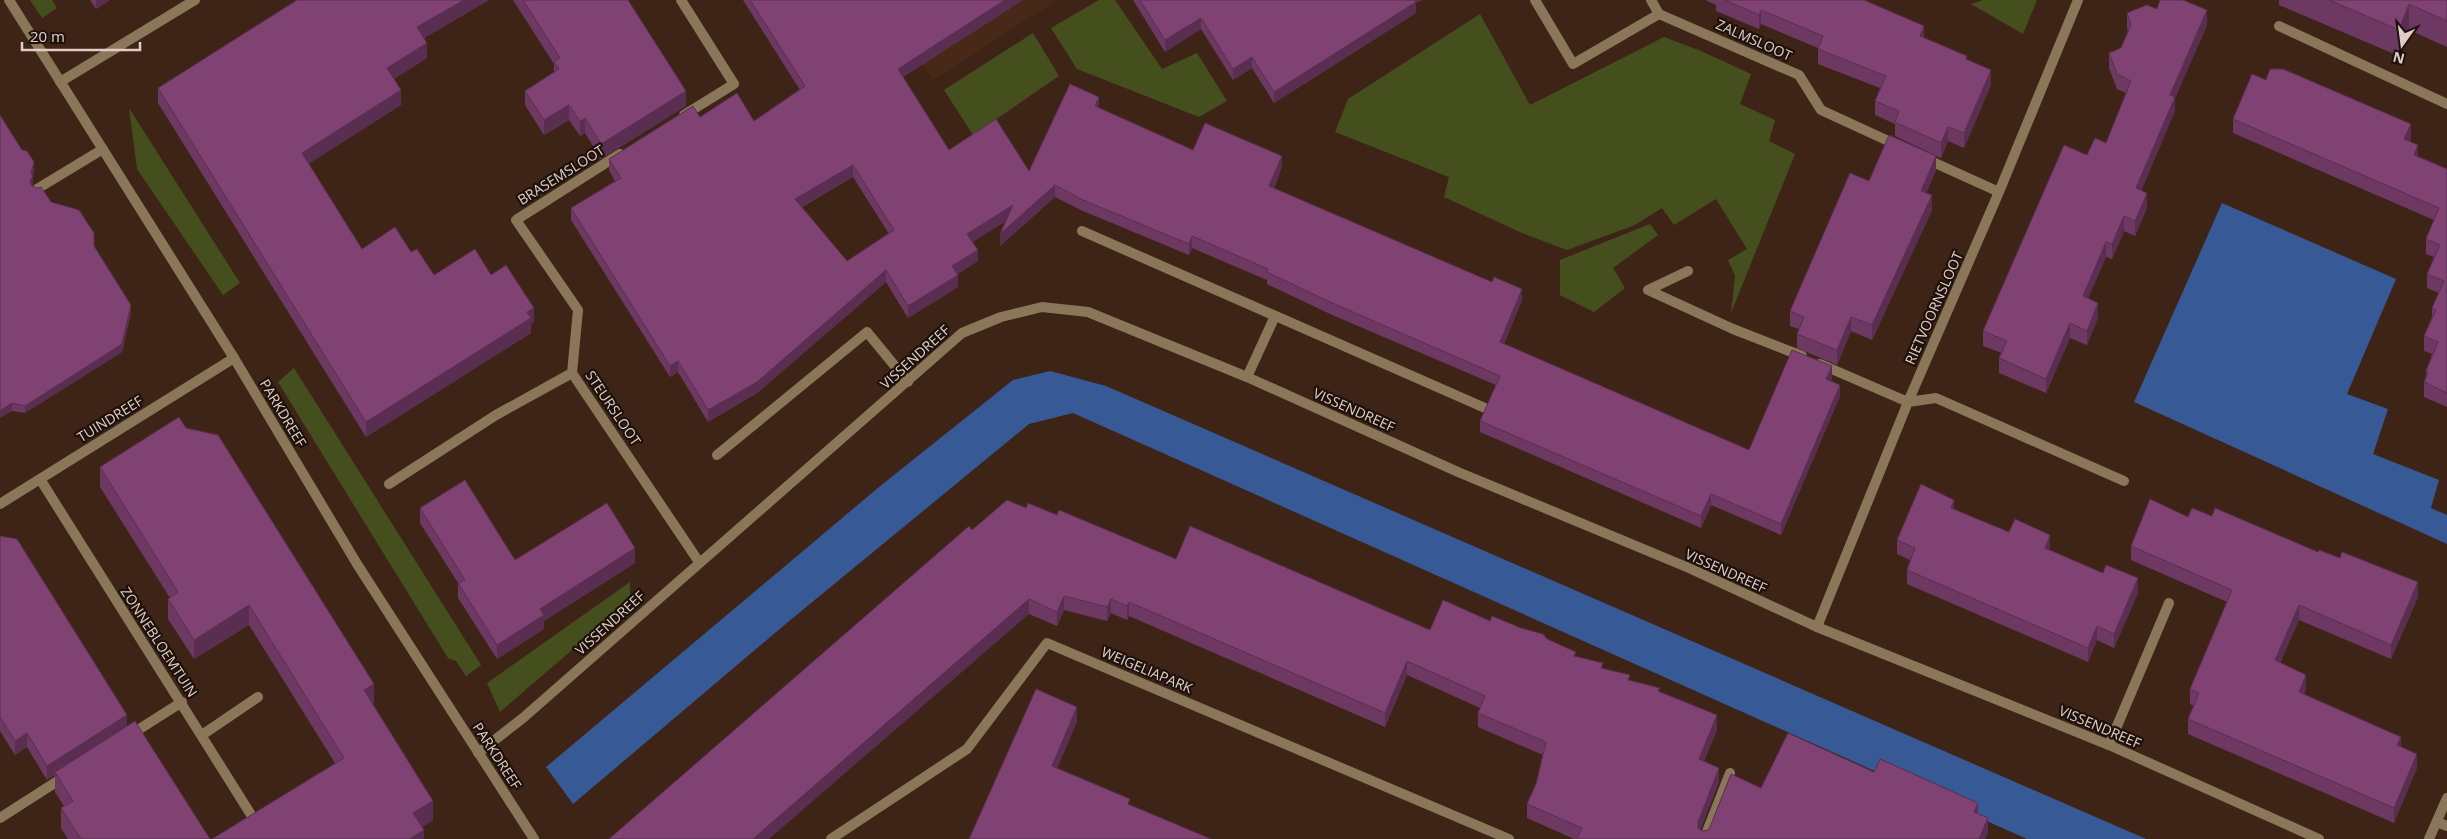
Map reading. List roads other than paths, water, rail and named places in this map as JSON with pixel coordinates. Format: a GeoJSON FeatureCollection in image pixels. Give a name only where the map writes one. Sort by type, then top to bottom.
{"type":"FeatureCollection","features":[{"type":"Feature","properties":{"kind":"street","name":"PARKDREEF"},"geometry":{"type":"LineString","coordinates":[[8,0],[234,358],[357,564],[534,839]]}},
{"type":"Feature","properties":{"kind":"street"},"geometry":{"type":"LineString","coordinates":[[60,82],[194,0]]}},
{"type":"Feature","properties":{"kind":"street"},"geometry":{"type":"LineString","coordinates":[[677,119],[734,84],[680,0]]}},
{"type":"Feature","properties":{"kind":"street"},"geometry":{"type":"LineString","coordinates":[[1535,0],[1573,64],[1659,14],[1651,0]]}},
{"type":"Feature","properties":{"kind":"street","name":"RIETVOORNSLOOT"},"geometry":{"type":"LineString","coordinates":[[1817,627],[1908,402],[1999,192],[2078,0]]}},
{"type":"Feature","properties":{"kind":"street","name":"ZALMSLOOT"},"geometry":{"type":"LineString","coordinates":[[1659,14],[1799,75],[1821,110],[1999,192]]}},
{"type":"Feature","properties":{"kind":"street"},"geometry":{"type":"LineString","coordinates":[[2280,26],[2447,104]]}},
{"type":"Feature","properties":{"kind":"street"},"geometry":{"type":"LineString","coordinates":[[37,189],[102,149]]}},
{"type":"Feature","properties":{"kind":"street","name":"BRASEMSLOOT"},"geometry":{"type":"LineString","coordinates":[[572,373],[578,310],[516,220],[628,150]]}},
{"type":"Feature","properties":{"kind":"street"},"geometry":{"type":"LineString","coordinates":[[1082,231],[1485,408]]}},
{"type":"Feature","properties":{"kind":"street"},"geometry":{"type":"LineString","coordinates":[[1688,270],[1648,290],[1733,329],[1908,402],[1936,398],[2124,481]]}},
{"type":"Feature","properties":{"kind":"street","name":"VISSENDREEF"},"geometry":{"type":"LineString","coordinates":[[478,753],[523,718],[962,333],[1002,317],[1042,307],[1088,312],[1247,378],[1458,472],[1689,568],[1817,627],[2109,745],[2319,839]]}},
{"type":"Feature","properties":{"kind":"street"},"geometry":{"type":"LineString","coordinates":[[1247,378],[1275,316]]}},
{"type":"Feature","properties":{"kind":"street"},"geometry":{"type":"LineString","coordinates":[[716,455],[867,332],[908,382]]}},
{"type":"Feature","properties":{"kind":"street","name":"TUINDREEF"},"geometry":{"type":"LineString","coordinates":[[0,504],[234,358]]}},
{"type":"Feature","properties":{"kind":"street","name":"STEURSLOOT"},"geometry":{"type":"LineString","coordinates":[[390,484],[496,415],[572,373],[699,562]]}},
{"type":"Feature","properties":{"kind":"street","name":"ZONNEBLOEMTUIN"},"geometry":{"type":"LineString","coordinates":[[40,479],[182,702],[254,821]]}},
{"type":"Feature","properties":{"kind":"street"},"geometry":{"type":"LineString","coordinates":[[2109,745],[2169,603]]}},
{"type":"Feature","properties":{"kind":"street","name":"WEIGELIAPARK"},"geometry":{"type":"LineString","coordinates":[[831,839],[967,749],[1047,643],[1509,839]]}},
{"type":"Feature","properties":{"kind":"street"},"geometry":{"type":"LineString","coordinates":[[202,735],[258,697]]}},
{"type":"Feature","properties":{"kind":"street"},"geometry":{"type":"LineString","coordinates":[[117,743],[182,702]]}},
{"type":"Feature","properties":{"kind":"street"},"geometry":{"type":"LineString","coordinates":[[0,818],[76,769]]}},
{"type":"Feature","properties":{"kind":"street"},"geometry":{"type":"LineString","coordinates":[[1704,839],[1730,773]]}},
{"type":"Feature","properties":{"kind":"street"},"geometry":{"type":"LineString","coordinates":[[2429,839],[2447,798]]}},
{"type":"Feature","properties":{"kind":"street"},"geometry":{"type":"LineString","coordinates":[[2437,822],[2447,826]]}},
{"type":"Feature","properties":{"kind":"water"},"geometry":{"type":"Polygon","coordinates":[[[2222,203],[2396,279],[2347,394],[2388,409],[2373,454],[2439,480],[2431,508],[2447,515],[2447,544],[2134,402],[2222,203]]]}},
{"type":"Feature","properties":{"kind":"water"},"geometry":{"type":"Polygon","coordinates":[[[1050,371],[1106,386],[2146,839],[2027,839],[1073,413],[1029,424],[788,622],[573,804],[546,767],[879,487],[1013,380],[1050,371]]]}}]}
